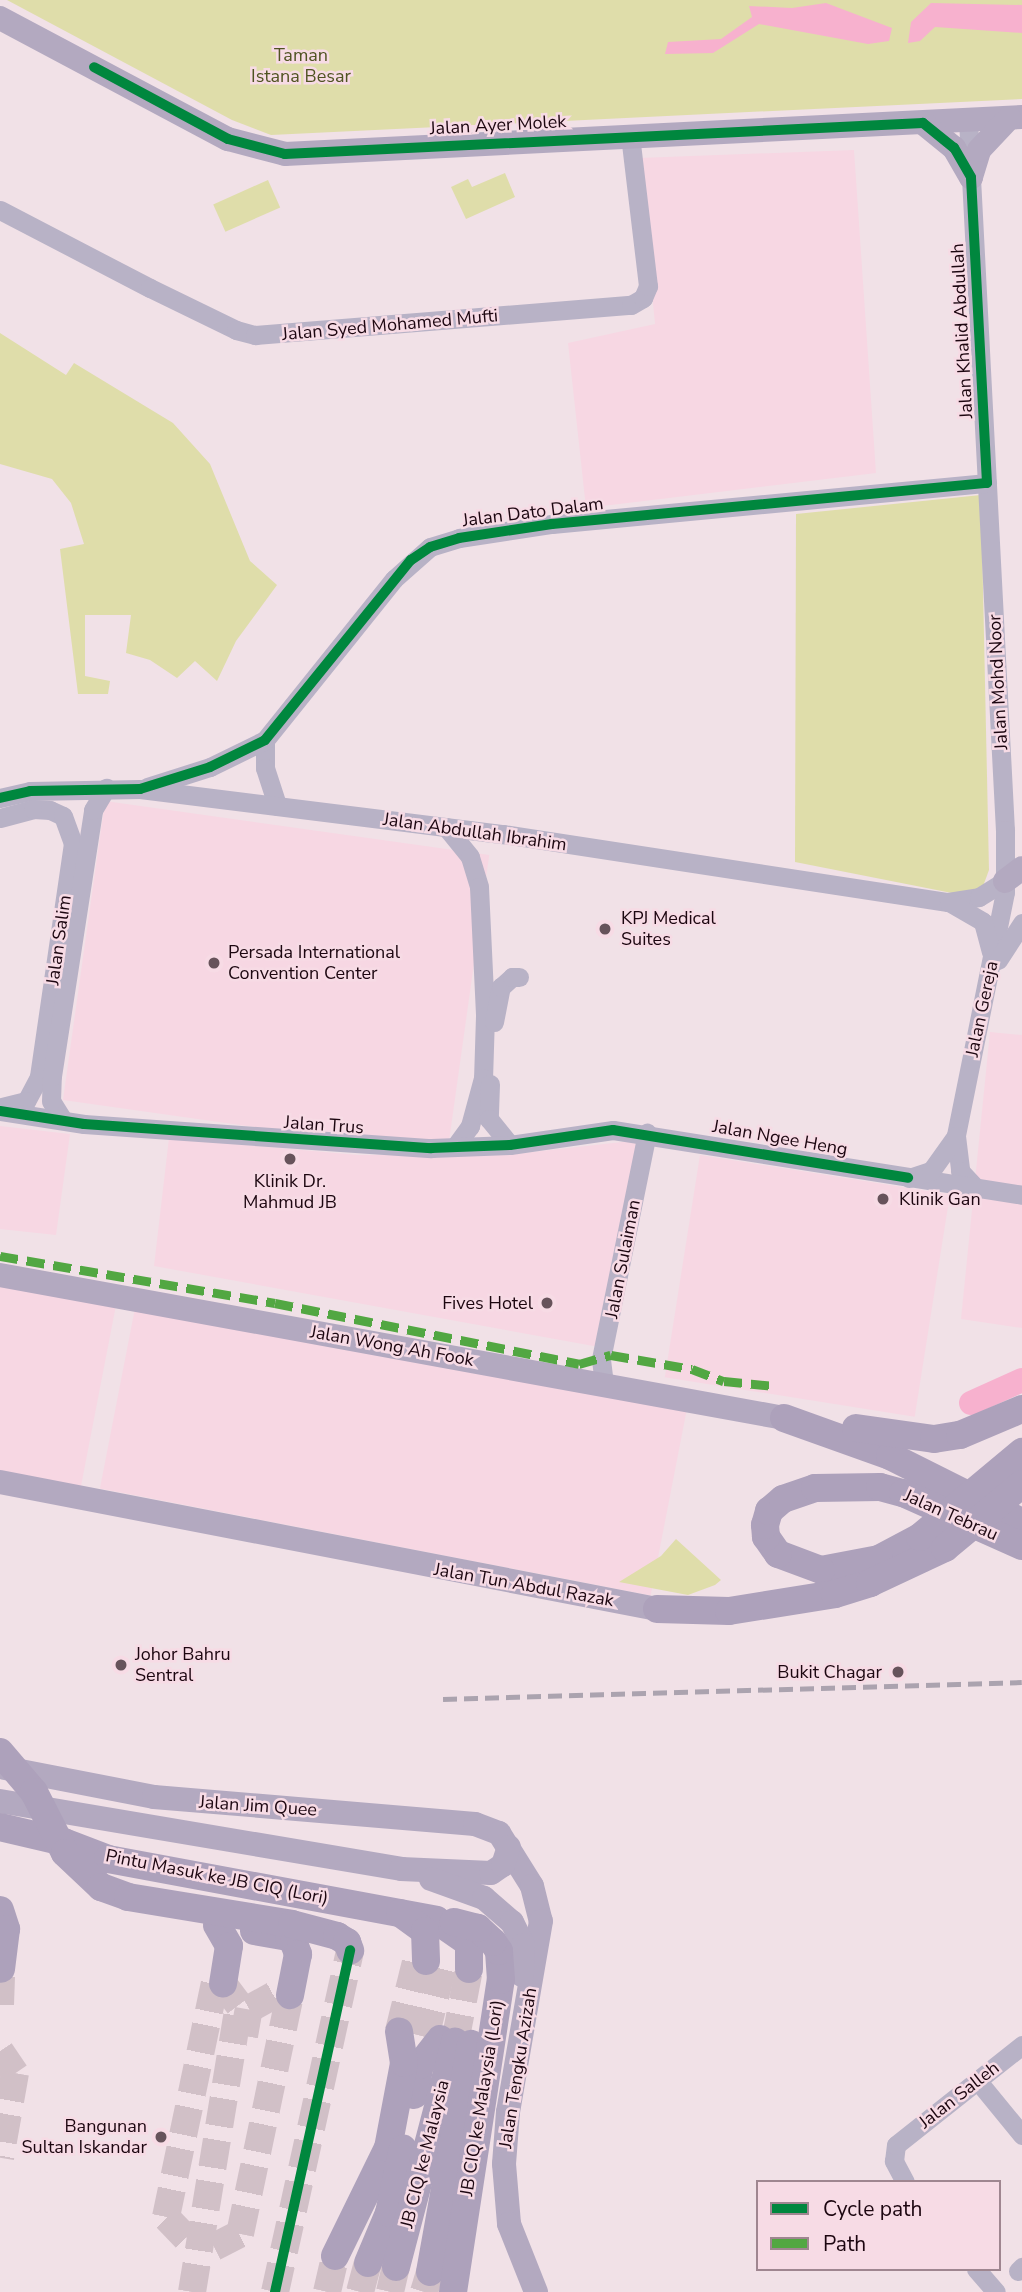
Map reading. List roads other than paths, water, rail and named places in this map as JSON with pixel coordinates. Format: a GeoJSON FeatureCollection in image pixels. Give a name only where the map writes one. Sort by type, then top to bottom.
{"type":"FeatureCollection","features":[{"type":"Feature","properties":{"kind":"highway"},"geometry":{"type":"LineString","coordinates":[[943,1510],[925,1492],[921,1470],[925,1460],[960,1436],[1022,1409]]}},
{"type":"Feature","properties":{"kind":"highway"},"geometry":{"type":"LineString","coordinates":[[784,1418],[896,1436],[960,1436]]}},
{"type":"Feature","properties":{"kind":"highway","name":"Jalan Tebrau"},"geometry":{"type":"LineString","coordinates":[[784,1418],[921,1470],[1022,1522]]}},
{"type":"Feature","properties":{"kind":"highway","name":"Jalan Tun Abdul Razak"},"geometry":{"type":"LineString","coordinates":[[932,1542],[1022,1452]]}},
{"type":"Feature","properties":{"kind":"highway","name":"Jalan Tun Abdul Razak"},"geometry":{"type":"LineString","coordinates":[[657,1609],[729,1611],[835,1594],[870,1583],[1022,1484]]}},
{"type":"Feature","properties":{"kind":"highway","name":"Jalan Tebrau"},"geometry":{"type":"LineString","coordinates":[[932,1542],[878,1559],[821,1570],[784,1557],[766,1537],[769,1511],[783,1499],[824,1486],[880,1487],[943,1510],[1022,1546]]}},
{"type":"Feature","properties":{"kind":"highway"},"geometry":{"type":"LineString","coordinates":[[0,1752],[34,1792],[65,1853],[101,1886],[128,1897],[292,1924],[337,1936],[350,1950]]}},
{"type":"Feature","properties":{"kind":"highway"},"geometry":{"type":"LineString","coordinates":[[0,1773],[51,1858],[92,1898],[124,1910],[289,1937],[298,1954],[284,1994]]}},
{"type":"Feature","properties":{"kind":"highway","name":"Pintu Masuk ke JB CIQ (Lori)"},"geometry":{"type":"LineString","coordinates":[[0,1827],[64,1842],[108,1859],[419,1915]]}},
{"type":"Feature","properties":{"kind":"highway"},"geometry":{"type":"LineString","coordinates":[[0,1910],[6,1929],[1,1969]]}},
{"type":"Feature","properties":{"kind":"highway"},"geometry":{"type":"LineString","coordinates":[[419,1915],[415,1933],[449,1966]]}},
{"type":"Feature","properties":{"kind":"highway"},"geometry":{"type":"LineString","coordinates":[[419,1915],[455,1940],[449,1966]]}},
{"type":"Feature","properties":{"kind":"highway"},"geometry":{"type":"LineString","coordinates":[[419,1915],[484,1945],[449,1966]]}},
{"type":"Feature","properties":{"kind":"highway","name":"JB CIQ ke Malaysia (Lori)"},"geometry":{"type":"LineString","coordinates":[[419,1915],[478,1928],[499,1951],[501,1980],[453,2292]]}},
{"type":"Feature","properties":{"kind":"highway"},"geometry":{"type":"LineString","coordinates":[[214,1925],[221,1944],[219,1983]]}},
{"type":"Feature","properties":{"kind":"highway"},"geometry":{"type":"LineString","coordinates":[[335,2256],[388,2148],[433,2038]]}},
{"type":"Feature","properties":{"kind":"highway","name":"JB CIQ ke Malaysia (Lori)"},"geometry":{"type":"LineString","coordinates":[[430,2272],[433,2038]]}},
{"type":"Feature","properties":{"kind":"highway","name":"JB CIQ ke Malaysia"},"geometry":{"type":"LineString","coordinates":[[396,2267],[423,2066],[433,2038]]}},
{"type":"Feature","properties":{"kind":"highway"},"geometry":{"type":"LineString","coordinates":[[368,2263],[389,2213],[423,2066]]}},
{"type":"Feature","properties":{"kind":"main road","name":"Jalan Ayer Molek"},"geometry":{"type":"LineString","coordinates":[[2,24],[253,148],[285,154],[1016,118]]}},
{"type":"Feature","properties":{"kind":"main road"},"geometry":{"type":"LineString","coordinates":[[971,177],[979,150],[1016,118]]}},
{"type":"Feature","properties":{"kind":"main road"},"geometry":{"type":"LineString","coordinates":[[923,123],[954,148],[971,177]]}},
{"type":"Feature","properties":{"kind":"main road","name":"Jalan Wong Ah Fook"},"geometry":{"type":"LineString","coordinates":[[0,1275],[784,1418]]}},
{"type":"Feature","properties":{"kind":"main road","name":"Jalan Tun Abdul Razak"},"geometry":{"type":"LineString","coordinates":[[0,1482],[657,1609]]}},
{"type":"Feature","properties":{"kind":"main road","name":"Jalan Jim Quee"},"geometry":{"type":"LineString","coordinates":[[0,1767],[154,1797],[480,1824],[497,1831],[509,1847]]}},
{"type":"Feature","properties":{"kind":"main road","name":"Jalan Jim Quee"},"geometry":{"type":"LineString","coordinates":[[0,1801],[401,1870]]}},
{"type":"Feature","properties":{"kind":"main road"},"geometry":{"type":"LineString","coordinates":[[401,1870],[491,1873],[503,1865],[509,1847]]}},
{"type":"Feature","properties":{"kind":"main road","name":"Jalan Tengku Azizah"},"geometry":{"type":"LineString","coordinates":[[509,1847],[532,1886],[541,1920],[508,2112],[504,2164],[509,2224],[536,2292]]}},
{"type":"Feature","properties":{"kind":"main road","name":"Jalan Tengku Azizah"},"geometry":{"type":"LineString","coordinates":[[401,1870],[484,1898],[512,1922],[523,1945],[524,1962],[498,2106],[496,2186],[505,2240],[526,2292]]}},
{"type":"Feature","properties":{"kind":"main road"},"geometry":{"type":"LineString","coordinates":[[512,1922],[521,1912],[531,1910],[541,1920]]}},
{"type":"Feature","properties":{"kind":"street","name":"Jalan Khalid Abdullah"},"geometry":{"type":"LineString","coordinates":[[968,120],[988,483]]}},
{"type":"Feature","properties":{"kind":"street","name":"Jalan Syed Mohamed Mufti"},"geometry":{"type":"LineString","coordinates":[[0,210],[149,288],[255,335],[631,305],[643,298],[648,286],[630,135]]}},
{"type":"Feature","properties":{"kind":"street","name":"Jalan Dato Dalam"},"geometry":{"type":"LineString","coordinates":[[140,789],[210,766],[265,740],[394,579],[430,547],[459,538],[552,524],[988,483]]}},
{"type":"Feature","properties":{"kind":"street","name":"Jalan Mohd Noor"},"geometry":{"type":"LineString","coordinates":[[988,483],[1013,874]]}},
{"type":"Feature","properties":{"kind":"street"},"geometry":{"type":"LineString","coordinates":[[265,740],[265,768],[276,806]]}},
{"type":"Feature","properties":{"kind":"street","name":"Jalan Salim"},"geometry":{"type":"LineString","coordinates":[[63,1120],[51,1101],[52,1076],[93,810],[106,789]]}},
{"type":"Feature","properties":{"kind":"street","name":"Jalan Abdullah Ibrahim"},"geometry":{"type":"LineString","coordinates":[[0,798],[30,791],[140,789],[446,827],[948,902],[979,897],[1013,874]]}},
{"type":"Feature","properties":{"kind":"street","name":"Jalan Salim"},"geometry":{"type":"LineString","coordinates":[[0,818],[33,809],[50,810],[63,816],[73,843],[39,1077],[26,1101],[0,1109]]}},
{"type":"Feature","properties":{"kind":"street"},"geometry":{"type":"LineString","coordinates":[[446,827],[470,856],[479,887],[485,1016],[483,1078],[470,1126],[455,1147]]}},
{"type":"Feature","properties":{"kind":"street","name":"Jalan Gereja"},"geometry":{"type":"LineString","coordinates":[[976,1188],[960,1171],[956,1136],[1013,874]]}},
{"type":"Feature","properties":{"kind":"street","name":"Jalan Abdullah Ibrahim"},"geometry":{"type":"LineString","coordinates":[[948,902],[983,922],[989,933],[990,974]]}},
{"type":"Feature","properties":{"kind":"street"},"geometry":{"type":"LineString","coordinates":[[990,974],[1022,923]]}},
{"type":"Feature","properties":{"kind":"street"},"geometry":{"type":"LineString","coordinates":[[510,1145],[494,1129],[488,1111],[495,1006],[505,981],[519,977]]}},
{"type":"Feature","properties":{"kind":"street","name":"Jalan Trus"},"geometry":{"type":"LineString","coordinates":[[0,1109],[63,1120],[337,1144],[455,1147],[510,1145],[613,1130],[647,1133]]}},
{"type":"Feature","properties":{"kind":"street","name":"Jalan Ngee Heng"},"geometry":{"type":"LineString","coordinates":[[647,1133],[1022,1195]]}},
{"type":"Feature","properties":{"kind":"street","name":"Jalan Sulaiman"},"geometry":{"type":"LineString","coordinates":[[604,1384],[601,1359],[647,1133]]}},
{"type":"Feature","properties":{"kind":"street","name":"Jalan Gereja"},"geometry":{"type":"LineString","coordinates":[[908,1178],[931,1171],[956,1136]]}},
{"type":"Feature","properties":{"kind":"street","name":"Jalan Salleh"},"geometry":{"type":"LineString","coordinates":[[904,2180],[894,2161],[896,2145],[1022,2045]]}},
{"type":"Feature","properties":{"kind":"street"},"geometry":{"type":"LineString","coordinates":[[976,2080],[1022,2136]]}},
{"type":"Feature","properties":{"kind":"street"},"geometry":{"type":"LineString","coordinates":[[978,2271],[996,2292]]}},
{"type":"Feature","properties":{"kind":"waterway"},"geometry":{"type":"LineString","coordinates":[[971,1403],[1022,1380]]}},
{"type":"Feature","properties":{"kind":"tunnel"},"geometry":{"type":"LineString","coordinates":[[275,2292],[350,1950]]}},
{"type":"Feature","properties":{"kind":"tunnel"},"geometry":{"type":"LineString","coordinates":[[399,2031],[416,1962]]}},
{"type":"Feature","properties":{"kind":"tunnel"},"geometry":{"type":"LineString","coordinates":[[425,2037],[443,1965]]}},
{"type":"Feature","properties":{"kind":"tunnel"},"geometry":{"type":"LineString","coordinates":[[0,2005],[1,1969]]}},
{"type":"Feature","properties":{"kind":"tunnel"},"geometry":{"type":"LineString","coordinates":[[455,2042],[469,1969]]}},
{"type":"Feature","properties":{"kind":"tunnel"},"geometry":{"type":"LineString","coordinates":[[186,2238],[166,2217],[215,1982]]}},
{"type":"Feature","properties":{"kind":"tunnel"},"geometry":{"type":"LineString","coordinates":[[192,2292],[239,2005],[223,1984]]}},
{"type":"Feature","properties":{"kind":"tunnel"},"geometry":{"type":"LineString","coordinates":[[244,2036],[249,2009],[278,1993]]}},
{"type":"Feature","properties":{"kind":"tunnel"},"geometry":{"type":"LineString","coordinates":[[214,2247],[240,2234],[290,1995]]}},
{"type":"Feature","properties":{"kind":"tunnel"},"geometry":{"type":"LineString","coordinates":[[0,2051],[15,2073],[0,2158]]}},
{"type":"Feature","properties":{"kind":"tunnel"},"geometry":{"type":"LineString","coordinates":[[327,2292],[335,2256]]}},
{"type":"Feature","properties":{"kind":"tunnel"},"geometry":{"type":"LineString","coordinates":[[360,2292],[368,2263]]}},
{"type":"Feature","properties":{"kind":"tunnel"},"geometry":{"type":"LineString","coordinates":[[390,2292],[396,2267]]}},
{"type":"Feature","properties":{"kind":"tunnel"},"geometry":{"type":"LineString","coordinates":[[424,2292],[430,2272]]}},
{"type":"Feature","properties":{"kind":"railway"},"geometry":{"type":"LineString","coordinates":[[443,1699],[1022,1682]]}},
{"type":"Feature","properties":{"kind":"place","name":"KPJ Medical Suites"},"geometry":{"type":"Point","coordinates":[605,929]}},
{"type":"Feature","properties":{"kind":"place","name":"Persada International Convention Center"},"geometry":{"type":"Point","coordinates":[214,963]}},
{"type":"Feature","properties":{"kind":"place","name":"Klinik Dr. Mahmud JB"},"geometry":{"type":"Point","coordinates":[290,1159]}},
{"type":"Feature","properties":{"kind":"place","name":"Klinik Gan"},"geometry":{"type":"Point","coordinates":[883,1199]}},
{"type":"Feature","properties":{"kind":"place","name":"Fives Hotel"},"geometry":{"type":"Point","coordinates":[547,1303]}},
{"type":"Feature","properties":{"kind":"place","name":"Johor Bahru Sentral"},"geometry":{"type":"Point","coordinates":[121,1665]}},
{"type":"Feature","properties":{"kind":"place","name":"Bukit Chagar"},"geometry":{"type":"Point","coordinates":[898,1672]}},
{"type":"Feature","properties":{"kind":"place","name":"Bangunan Sultan Iskandar"},"geometry":{"type":"Point","coordinates":[161,2137]}},
{"type":"Feature","properties":{"kind":"park label","name":"Taman Istana Besar"},"geometry":{"type":"Point","coordinates":[301,66]}}]}
